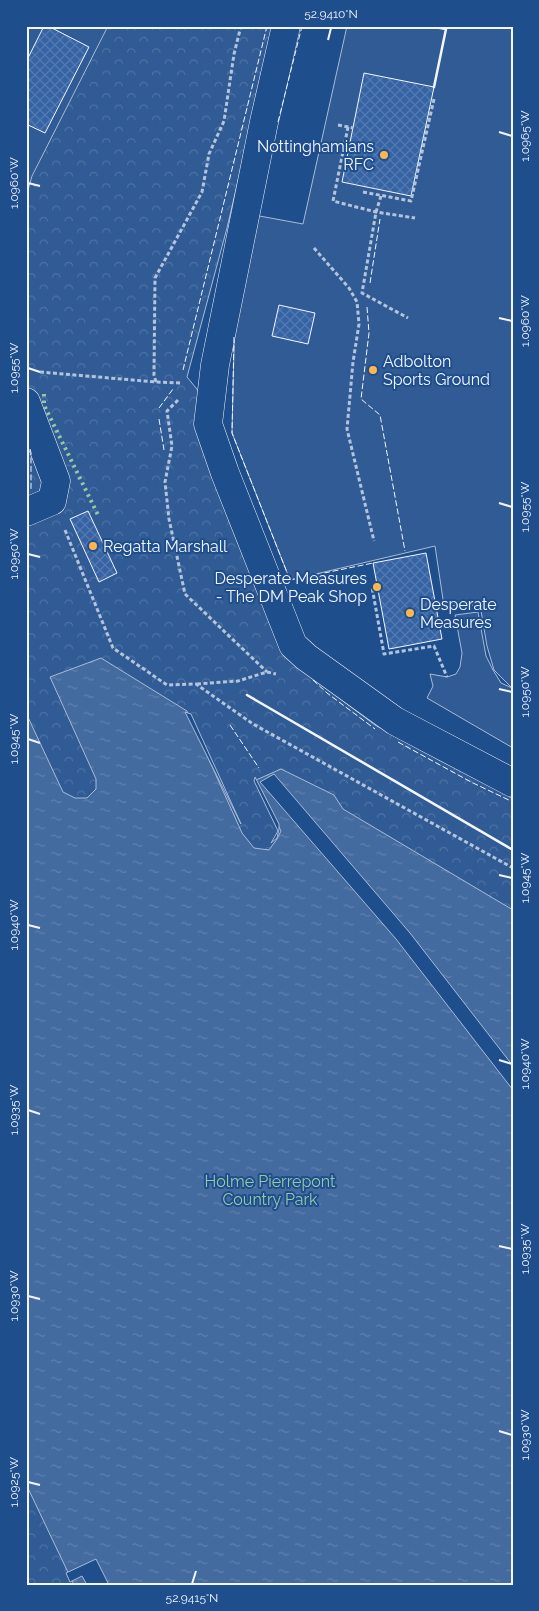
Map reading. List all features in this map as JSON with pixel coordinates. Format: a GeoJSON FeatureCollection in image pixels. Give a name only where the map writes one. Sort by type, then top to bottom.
{"type":"FeatureCollection","features":[{"type":"Feature","properties":{"kind":"lane"},"geometry":{"type":"LineString","coordinates":[[286,26],[264,122],[215,365],[204,389],[208,424],[228,482],[293,645],[306,657],[396,721],[513,783]]}},
{"type":"Feature","properties":{"kind":"lane"},"geometry":{"type":"LineString","coordinates":[[26,402],[56,481],[52,501],[26,512]]}},
{"type":"Feature","properties":{"kind":"path"},"geometry":{"type":"LineString","coordinates":[[156,382],[154,375],[155,278],[202,192],[209,154],[224,121],[234,54],[241,26]]}},
{"type":"Feature","properties":{"kind":"path"},"geometry":{"type":"LineString","coordinates":[[364,192],[411,201],[434,99]]}},
{"type":"Feature","properties":{"kind":"path"},"geometry":{"type":"LineString","coordinates":[[338,125],[353,128]]}},
{"type":"Feature","properties":{"kind":"path"},"geometry":{"type":"LineString","coordinates":[[348,127],[333,201],[376,212],[416,218]]}},
{"type":"Feature","properties":{"kind":"path"},"geometry":{"type":"LineString","coordinates":[[356,300],[362,293],[376,212],[381,196]]}},
{"type":"Feature","properties":{"kind":"path"},"geometry":{"type":"LineString","coordinates":[[314,248],[349,288],[356,300],[359,324],[353,362],[347,429],[374,541]]}},
{"type":"Feature","properties":{"kind":"path"},"geometry":{"type":"LineString","coordinates":[[362,293],[408,318]]}},
{"type":"Feature","properties":{"kind":"path"},"geometry":{"type":"LineString","coordinates":[[36,371],[156,382],[204,389]]}},
{"type":"Feature","properties":{"kind":"path"},"geometry":{"type":"LineString","coordinates":[[52,501],[113,648],[167,686],[238,680],[268,672],[185,594],[169,519],[165,482],[172,446],[167,410],[204,389]]}},
{"type":"Feature","properties":{"kind":"path"},"geometry":{"type":"LineString","coordinates":[[377,586],[372,587],[384,654],[433,643],[447,677]]}},
{"type":"Feature","properties":{"kind":"path"},"geometry":{"type":"LineString","coordinates":[[196,684],[253,724],[513,868]]}},
{"type":"Feature","properties":{"kind":"green space","name":"Holme Pierrepont Country Park"},"geometry":{"type":"Polygon","coordinates":[[[26,26],[274,26],[227,228],[187,377],[205,399],[294,664],[375,725],[513,796],[513,1585],[26,1585],[26,26]]]}},
{"type":"Feature","properties":{"kind":"shaded area"},"geometry":{"type":"Polygon","coordinates":[[[26,26],[108,26],[32,176],[26,197],[26,26]]]}},
{"type":"Feature","properties":{"kind":"shaded area","name":"Adbolton Sports Ground"},"geometry":{"type":"Polygon","coordinates":[[[347,26],[513,26],[513,748],[427,698],[433,686],[430,674],[447,677],[456,674],[460,667],[462,653],[455,615],[478,612],[486,656],[501,683],[512,688],[494,670],[487,646],[480,605],[444,606],[435,546],[290,580],[232,433],[235,307],[254,215],[303,224],[347,26]]]}},
{"type":"Feature","properties":{"kind":"water","name":"Holme Pierrepont Country Park"},"geometry":{"type":"Polygon","coordinates":[[[101,658],[187,711],[242,833],[254,848],[269,850],[281,831],[256,780],[281,769],[334,795],[343,809],[513,910],[513,1585],[74,1585],[26,1484],[26,713],[63,792],[75,798],[87,798],[96,789],[96,779],[50,677],[101,658]]]}},
{"type":"Feature","properties":{"kind":"pier"},"geometry":{"type":"Polygon","coordinates":[[[185,712],[191,714],[241,824],[185,712]]]}},
{"type":"Feature","properties":{"kind":"pier"},"geometry":{"type":"Polygon","coordinates":[[[274,774],[410,933],[513,1066],[513,1090],[396,939],[260,782],[274,774]]]}},
{"type":"Feature","properties":{"kind":"pier"},"geometry":{"type":"Polygon","coordinates":[[[255,777],[279,824],[279,829],[277,838],[271,843],[278,831],[254,781],[255,777]]]}},
{"type":"Feature","properties":{"kind":"pier"},"geometry":{"type":"Polygon","coordinates":[[[96,1559],[109,1585],[87,1585],[82,1576],[70,1582],[66,1573],[96,1559]]]}},
{"type":"Feature","properties":{"kind":"building"},"geometry":{"type":"Polygon","coordinates":[[[44,26],[48,26],[89,47],[45,133],[26,124],[26,62],[44,26]]]}},
{"type":"Feature","properties":{"kind":"building","name":"Nottinghamians RFC"},"geometry":{"type":"Polygon","coordinates":[[[364,73],[434,87],[411,196],[342,182],[364,73]]]}},
{"type":"Feature","properties":{"kind":"building"},"geometry":{"type":"Polygon","coordinates":[[[279,305],[315,313],[308,344],[272,336],[279,305]]]}},
{"type":"Feature","properties":{"kind":"building","name":"Regatta Marshall"},"geometry":{"type":"Polygon","coordinates":[[[88,511],[117,573],[99,582],[70,519],[88,511]]]}},
{"type":"Feature","properties":{"kind":"building","name":"Desperate Measures"},"geometry":{"type":"Polygon","coordinates":[[[426,553],[442,639],[389,649],[373,563],[426,553]]]}},
{"type":"Feature","properties":{"kind":"hedge"},"geometry":{"type":"LineString","coordinates":[[44,394],[44,405],[99,517]]}},
{"type":"Feature","properties":{"kind":"fence"},"geometry":{"type":"LineString","coordinates":[[183,370],[267,26]]}},
{"type":"Feature","properties":{"kind":"fence"},"geometry":{"type":"LineString","coordinates":[[278,122],[302,26]]}},
{"type":"Feature","properties":{"kind":"fence"},"geometry":{"type":"LineString","coordinates":[[370,283],[380,219]]}},
{"type":"Feature","properties":{"kind":"fence"},"geometry":{"type":"LineString","coordinates":[[367,307],[369,333],[361,399],[380,415],[405,551]]}},
{"type":"Feature","properties":{"kind":"fence"},"geometry":{"type":"LineString","coordinates":[[234,337],[232,433],[290,580],[373,563]]}},
{"type":"Feature","properties":{"kind":"fence"},"geometry":{"type":"LineString","coordinates":[[159,408],[173,389]]}},
{"type":"Feature","properties":{"kind":"fence"},"geometry":{"type":"LineString","coordinates":[[159,419],[164,450]]}},
{"type":"Feature","properties":{"kind":"fence"},"geometry":{"type":"LineString","coordinates":[[30,449],[31,491]]}},
{"type":"Feature","properties":{"kind":"fence"},"geometry":{"type":"LineString","coordinates":[[313,680],[327,693],[375,729]]}},
{"type":"Feature","properties":{"kind":"fence"},"geometry":{"type":"LineString","coordinates":[[230,725],[259,768]]}},
{"type":"Feature","properties":{"kind":"fence"},"geometry":{"type":"LineString","coordinates":[[398,742],[471,782],[513,802]]}},
{"type":"Feature","properties":{"kind":"wall"},"geometry":{"type":"LineString","coordinates":[[429,26],[446,29],[434,87]]}},
{"type":"Feature","properties":{"kind":"wall"},"geometry":{"type":"LineString","coordinates":[[247,695],[513,850]]}},
{"type":"Feature","properties":{"kind":"place","name":"Nottinghamians RFC"},"geometry":{"type":"Point","coordinates":[384,155]}},
{"type":"Feature","properties":{"kind":"place","name":"Adbolton Sports Ground"},"geometry":{"type":"Point","coordinates":[373,370]}},
{"type":"Feature","properties":{"kind":"place","name":"Regatta Marshall"},"geometry":{"type":"Point","coordinates":[93,546]}},
{"type":"Feature","properties":{"kind":"place","name":"Desperate Measures - The DM Peak Shop"},"geometry":{"type":"Point","coordinates":[377,587]}},
{"type":"Feature","properties":{"kind":"place","name":"Desperate Measures"},"geometry":{"type":"Point","coordinates":[410,613]}}]}
